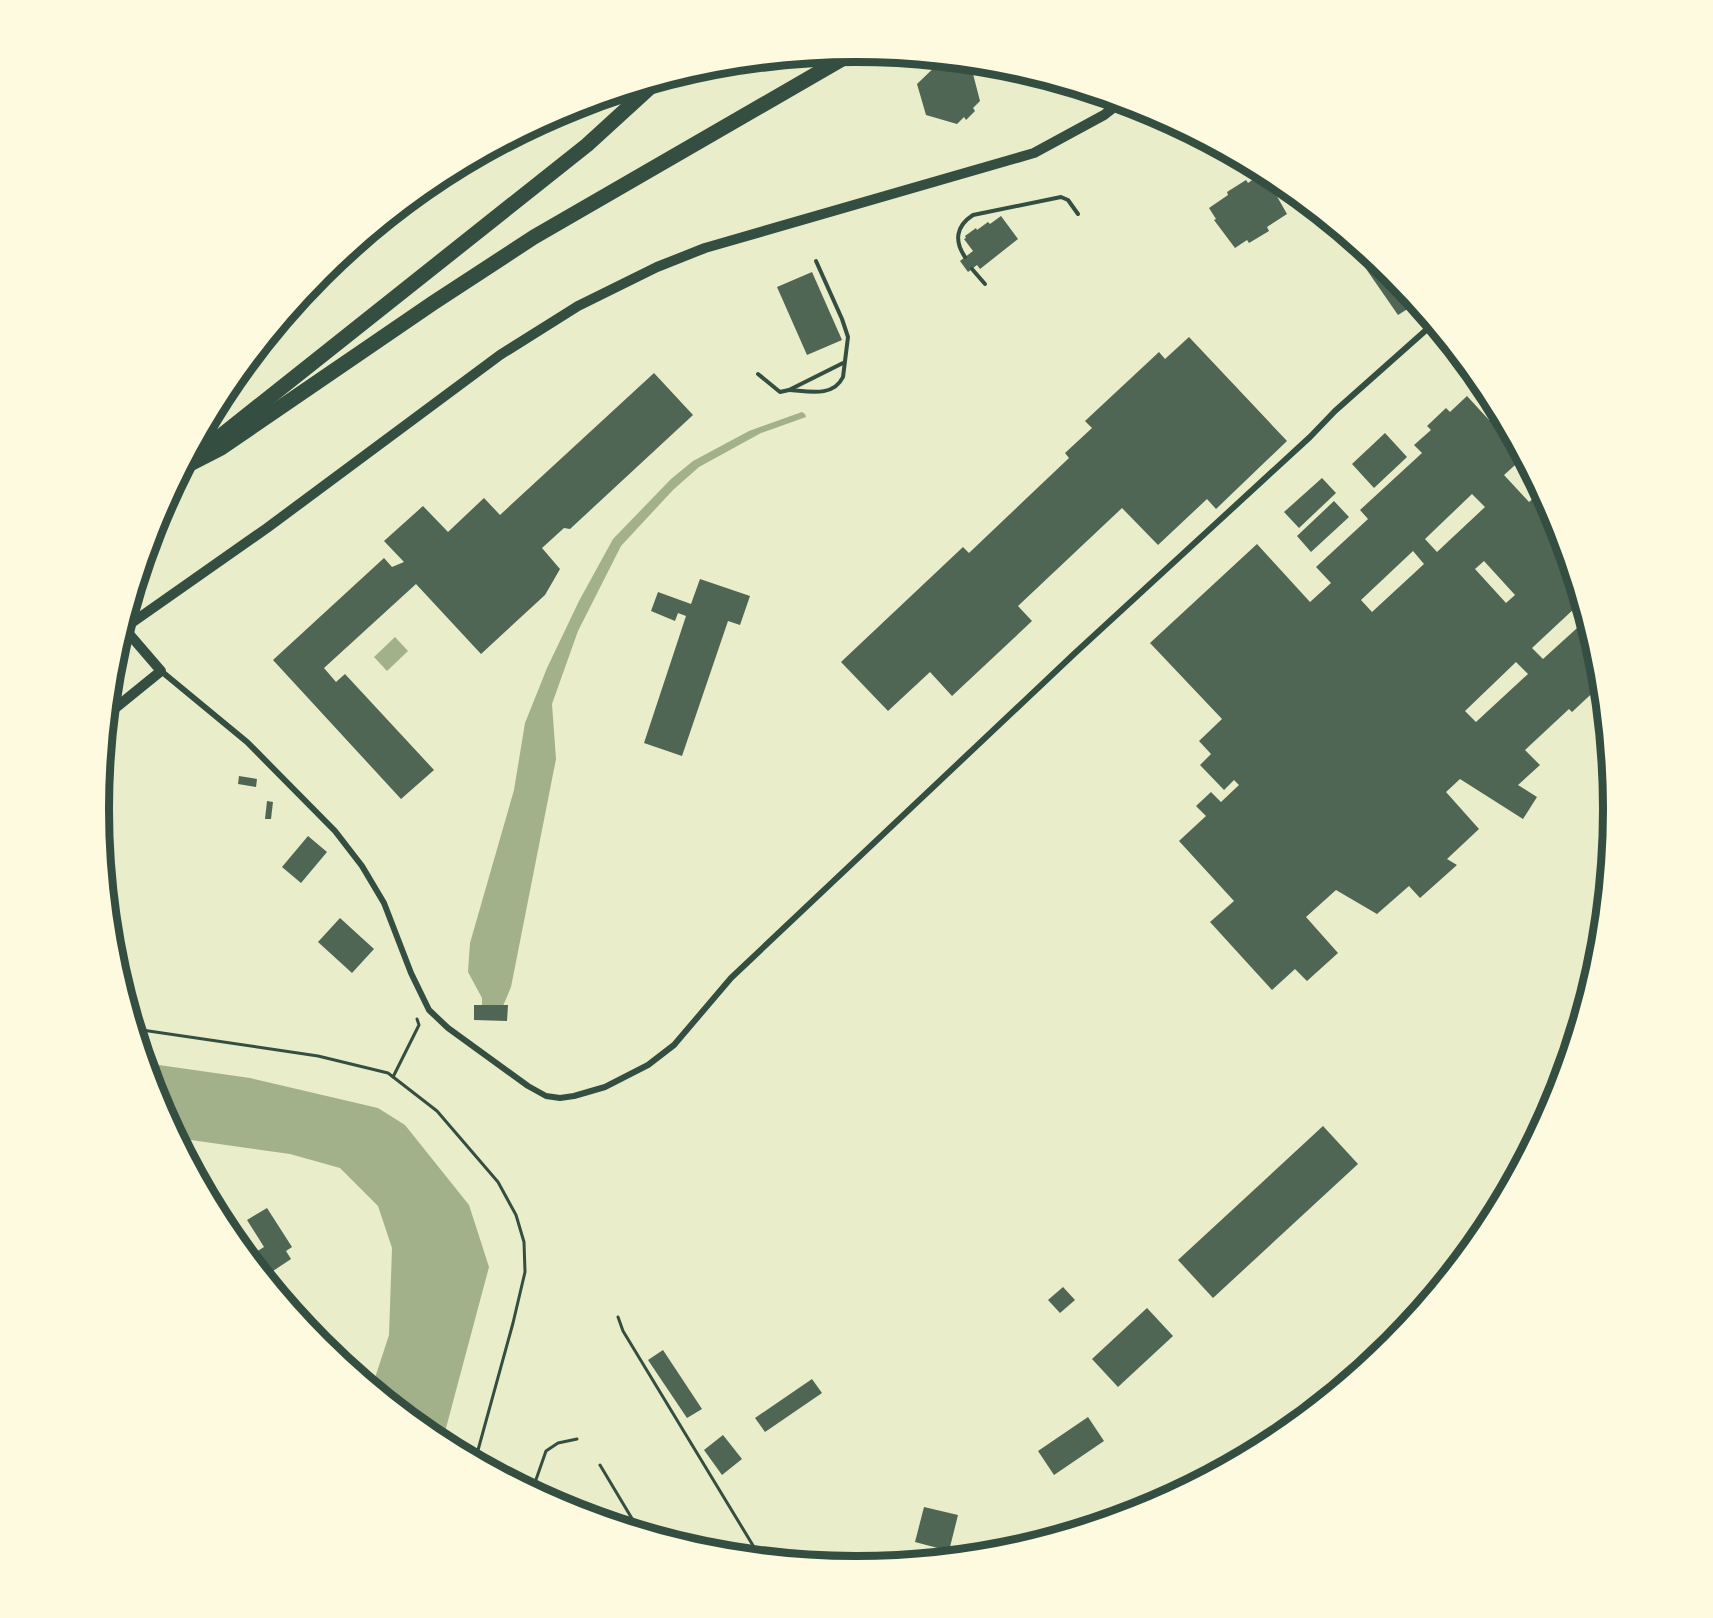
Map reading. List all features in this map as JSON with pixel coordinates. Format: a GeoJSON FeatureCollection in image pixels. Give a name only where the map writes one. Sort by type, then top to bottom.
{"type":"FeatureCollection","features":[{"type":"Feature","properties":{"kind":"highway"},"geometry":{"type":"LineString","coordinates":[[196,460],[221,448],[433,303],[552,226],[836,62]]}},
{"type":"Feature","properties":{"kind":"highway"},"geometry":{"type":"LineString","coordinates":[[199,454],[587,145],[644,93]]}},
{"type":"Feature","properties":{"kind":"main road"},"geometry":{"type":"LineString","coordinates":[[133,622],[267,528],[500,355],[578,306],[657,267],[705,248],[1034,153],[1096,120],[1114,107]]}},
{"type":"Feature","properties":{"kind":"main road"},"geometry":{"type":"LineString","coordinates":[[116,708],[161,671],[130,635]]}},
{"type":"Feature","properties":{"kind":"street"},"geometry":{"type":"LineString","coordinates":[[161,671],[246,742],[335,831],[362,866],[384,903],[411,973],[429,1010],[448,1028],[528,1086],[546,1096],[560,1098],[585,1093],[605,1087],[648,1065],[674,1045],[731,978],[1074,654],[1310,437],[1335,411],[1429,328]]}},
{"type":"Feature","properties":{"kind":"lane"},"geometry":{"type":"LineString","coordinates":[[965,257],[958,244],[958,235],[960,226],[973,214],[1061,196],[1068,200],[1078,214]]}},
{"type":"Feature","properties":{"kind":"lane"},"geometry":{"type":"LineString","coordinates":[[758,374],[780,392],[789,390],[830,391],[840,383],[843,377],[843,362],[848,337],[834,298],[816,261]]}},
{"type":"Feature","properties":{"kind":"lane"},"geometry":{"type":"LineString","coordinates":[[972,268],[985,284]]}},
{"type":"Feature","properties":{"kind":"lane"},"geometry":{"type":"LineString","coordinates":[[789,390],[843,362]]}},
{"type":"Feature","properties":{"kind":"path"},"geometry":{"type":"LineString","coordinates":[[393,1077],[419,1025],[417,1019]]}},
{"type":"Feature","properties":{"kind":"path"},"geometry":{"type":"LineString","coordinates":[[143,1030],[318,1056],[388,1073],[437,1111],[498,1182],[516,1215],[525,1242],[525,1272],[477,1453]]}},
{"type":"Feature","properties":{"kind":"path"},"geometry":{"type":"LineString","coordinates":[[618,1317],[623,1331],[755,1549]]}},
{"type":"Feature","properties":{"kind":"path"},"geometry":{"type":"LineString","coordinates":[[535,1483],[546,1451],[558,1443],[577,1440]]}},
{"type":"Feature","properties":{"kind":"path"},"geometry":{"type":"LineString","coordinates":[[600,1465],[634,1522]]}},
{"type":"Feature","properties":{"kind":"shaded area"},"geometry":{"type":"Polygon","coordinates":[[[802,412],[806,417],[761,433],[699,467],[673,490],[621,546],[578,631],[552,704],[556,759],[511,987],[503,1006],[482,1007],[482,998],[468,972],[470,943],[514,790],[525,723],[547,668],[579,601],[613,539],[671,479],[693,461],[749,431],[802,412]]]}},
{"type":"Feature","properties":{"kind":"shaded area"},"geometry":{"type":"Polygon","coordinates":[[[395,637],[408,651],[387,671],[374,657],[395,637]]]}},
{"type":"Feature","properties":{"kind":"shaded area"},"geometry":{"type":"Polygon","coordinates":[[[155,1064],[250,1078],[378,1108],[405,1125],[469,1205],[489,1267],[445,1433],[374,1380],[389,1335],[392,1248],[378,1206],[340,1168],[290,1154],[186,1139],[155,1064]]]}},
{"type":"Feature","properties":{"kind":"building"},"geometry":{"type":"Polygon","coordinates":[[[936,66],[972,71],[980,101],[973,108],[975,111],[966,120],[964,117],[957,124],[926,115],[917,84],[936,66]]]}},
{"type":"Feature","properties":{"kind":"building"},"geometry":{"type":"Polygon","coordinates":[[[1256,177],[1272,187],[1287,214],[1267,227],[1269,231],[1235,248],[1214,220],[1216,219],[1209,208],[1228,195],[1227,192],[1246,180],[1248,183],[1256,177]]]}},
{"type":"Feature","properties":{"kind":"building"},"geometry":{"type":"Polygon","coordinates":[[[1001,216],[1018,239],[980,269],[977,265],[968,272],[960,261],[973,251],[964,239],[965,236],[1001,216]]]}},
{"type":"Feature","properties":{"kind":"building"},"geometry":{"type":"Polygon","coordinates":[[[1365,261],[1411,307],[1398,315],[1362,263],[1365,261]]]}},
{"type":"Feature","properties":{"kind":"building"},"geometry":{"type":"Polygon","coordinates":[[[812,272],[842,340],[807,355],[777,287],[812,272]]]}},
{"type":"Feature","properties":{"kind":"building"},"geometry":{"type":"Polygon","coordinates":[[[1189,337],[1287,441],[1216,509],[1207,499],[1158,545],[1122,508],[1018,606],[1032,621],[952,696],[930,672],[888,711],[841,662],[963,547],[969,553],[1069,458],[1065,453],[1092,428],[1085,421],[1159,352],[1165,359],[1189,337]]]}},
{"type":"Feature","properties":{"kind":"building"},"geometry":{"type":"Polygon","coordinates":[[[654,373],[693,415],[570,529],[564,528],[542,548],[560,569],[545,595],[481,654],[416,584],[324,668],[336,682],[345,674],[434,770],[401,799],[273,660],[384,558],[392,567],[404,562],[384,541],[423,506],[448,532],[484,498],[500,515],[654,373]]]}},
{"type":"Feature","properties":{"kind":"building"},"geometry":{"type":"Polygon","coordinates":[[[1467,396],[1489,420],[1492,417],[1518,462],[1504,475],[1529,502],[1535,497],[1547,523],[1576,607],[1532,648],[1543,659],[1581,624],[1595,691],[1572,712],[1569,709],[1525,750],[1540,765],[1518,785],[1537,797],[1523,819],[1460,779],[1446,792],[1479,829],[1447,859],[1457,865],[1420,898],[1409,886],[1377,914],[1336,890],[1306,917],[1338,953],[1307,981],[1295,969],[1272,990],[1210,922],[1234,901],[1179,841],[1206,816],[1196,806],[1211,792],[1221,802],[1239,785],[1234,780],[1224,790],[1200,765],[1211,754],[1199,741],[1222,719],[1150,643],[1257,544],[1310,602],[1331,583],[1316,567],[1368,519],[1360,510],[1422,453],[1414,445],[1431,430],[1427,426],[1446,408],[1450,412],[1467,396]],[[1472,494],[1425,539],[1437,552],[1485,507],[1472,494]],[[1413,551],[1361,600],[1372,612],[1424,564],[1413,551]],[[1484,561],[1475,569],[1506,603],[1515,595],[1484,561]],[[1516,662],[1465,711],[1476,722],[1528,674],[1516,662]]]}},
{"type":"Feature","properties":{"kind":"building"},"geometry":{"type":"Polygon","coordinates":[[[1385,433],[1407,457],[1374,488],[1352,464],[1385,433]]]}},
{"type":"Feature","properties":{"kind":"building"},"geometry":{"type":"Polygon","coordinates":[[[1322,478],[1336,493],[1299,528],[1284,512],[1322,478]]]}},
{"type":"Feature","properties":{"kind":"building"},"geometry":{"type":"Polygon","coordinates":[[[1334,501],[1349,517],[1311,552],[1297,536],[1334,501]]]}},
{"type":"Feature","properties":{"kind":"building"},"geometry":{"type":"Polygon","coordinates":[[[700,579],[750,596],[740,625],[728,621],[682,756],[644,743],[686,616],[678,613],[675,621],[651,611],[658,592],[691,604],[700,579]]]}},
{"type":"Feature","properties":{"kind":"building"},"geometry":{"type":"Polygon","coordinates":[[[239,776],[257,779],[256,787],[238,784],[239,776]]]}},
{"type":"Feature","properties":{"kind":"building"},"geometry":{"type":"Polygon","coordinates":[[[267,801],[273,802],[271,819],[265,819],[267,801]]]}},
{"type":"Feature","properties":{"kind":"building"},"geometry":{"type":"Polygon","coordinates":[[[308,836],[327,852],[301,883],[282,867],[308,836]]]}},
{"type":"Feature","properties":{"kind":"building"},"geometry":{"type":"Polygon","coordinates":[[[340,918],[374,949],[352,973],[318,942],[340,918]]]}},
{"type":"Feature","properties":{"kind":"building"},"geometry":{"type":"Polygon","coordinates":[[[474,1005],[508,1005],[507,1021],[474,1020],[474,1005]]]}},
{"type":"Feature","properties":{"kind":"building"},"geometry":{"type":"Polygon","coordinates":[[[1323,1126],[1358,1164],[1213,1298],[1178,1260],[1323,1126]]]}},
{"type":"Feature","properties":{"kind":"building"},"geometry":{"type":"Polygon","coordinates":[[[267,1208],[292,1247],[286,1251],[291,1259],[270,1273],[255,1253],[264,1247],[247,1220],[267,1208]]]}},
{"type":"Feature","properties":{"kind":"building"},"geometry":{"type":"Polygon","coordinates":[[[1063,1287],[1075,1300],[1060,1313],[1048,1300],[1063,1287]]]}},
{"type":"Feature","properties":{"kind":"building"},"geometry":{"type":"Polygon","coordinates":[[[1147,1308],[1173,1336],[1118,1387],[1092,1359],[1147,1308]]]}},
{"type":"Feature","properties":{"kind":"building"},"geometry":{"type":"Polygon","coordinates":[[[663,1350],[702,1409],[687,1418],[648,1360],[663,1350]]]}},
{"type":"Feature","properties":{"kind":"building"},"geometry":{"type":"Polygon","coordinates":[[[812,1379],[822,1393],[765,1432],[755,1418],[812,1379]]]}},
{"type":"Feature","properties":{"kind":"building"},"geometry":{"type":"Polygon","coordinates":[[[1088,1417],[1104,1441],[1054,1475],[1038,1451],[1088,1417]]]}},
{"type":"Feature","properties":{"kind":"building"},"geometry":{"type":"Polygon","coordinates":[[[723,1435],[742,1459],[722,1475],[704,1450],[723,1435]]]}},
{"type":"Feature","properties":{"kind":"building"},"geometry":{"type":"Polygon","coordinates":[[[924,1507],[958,1515],[949,1550],[915,1542],[924,1507]]]}}]}
